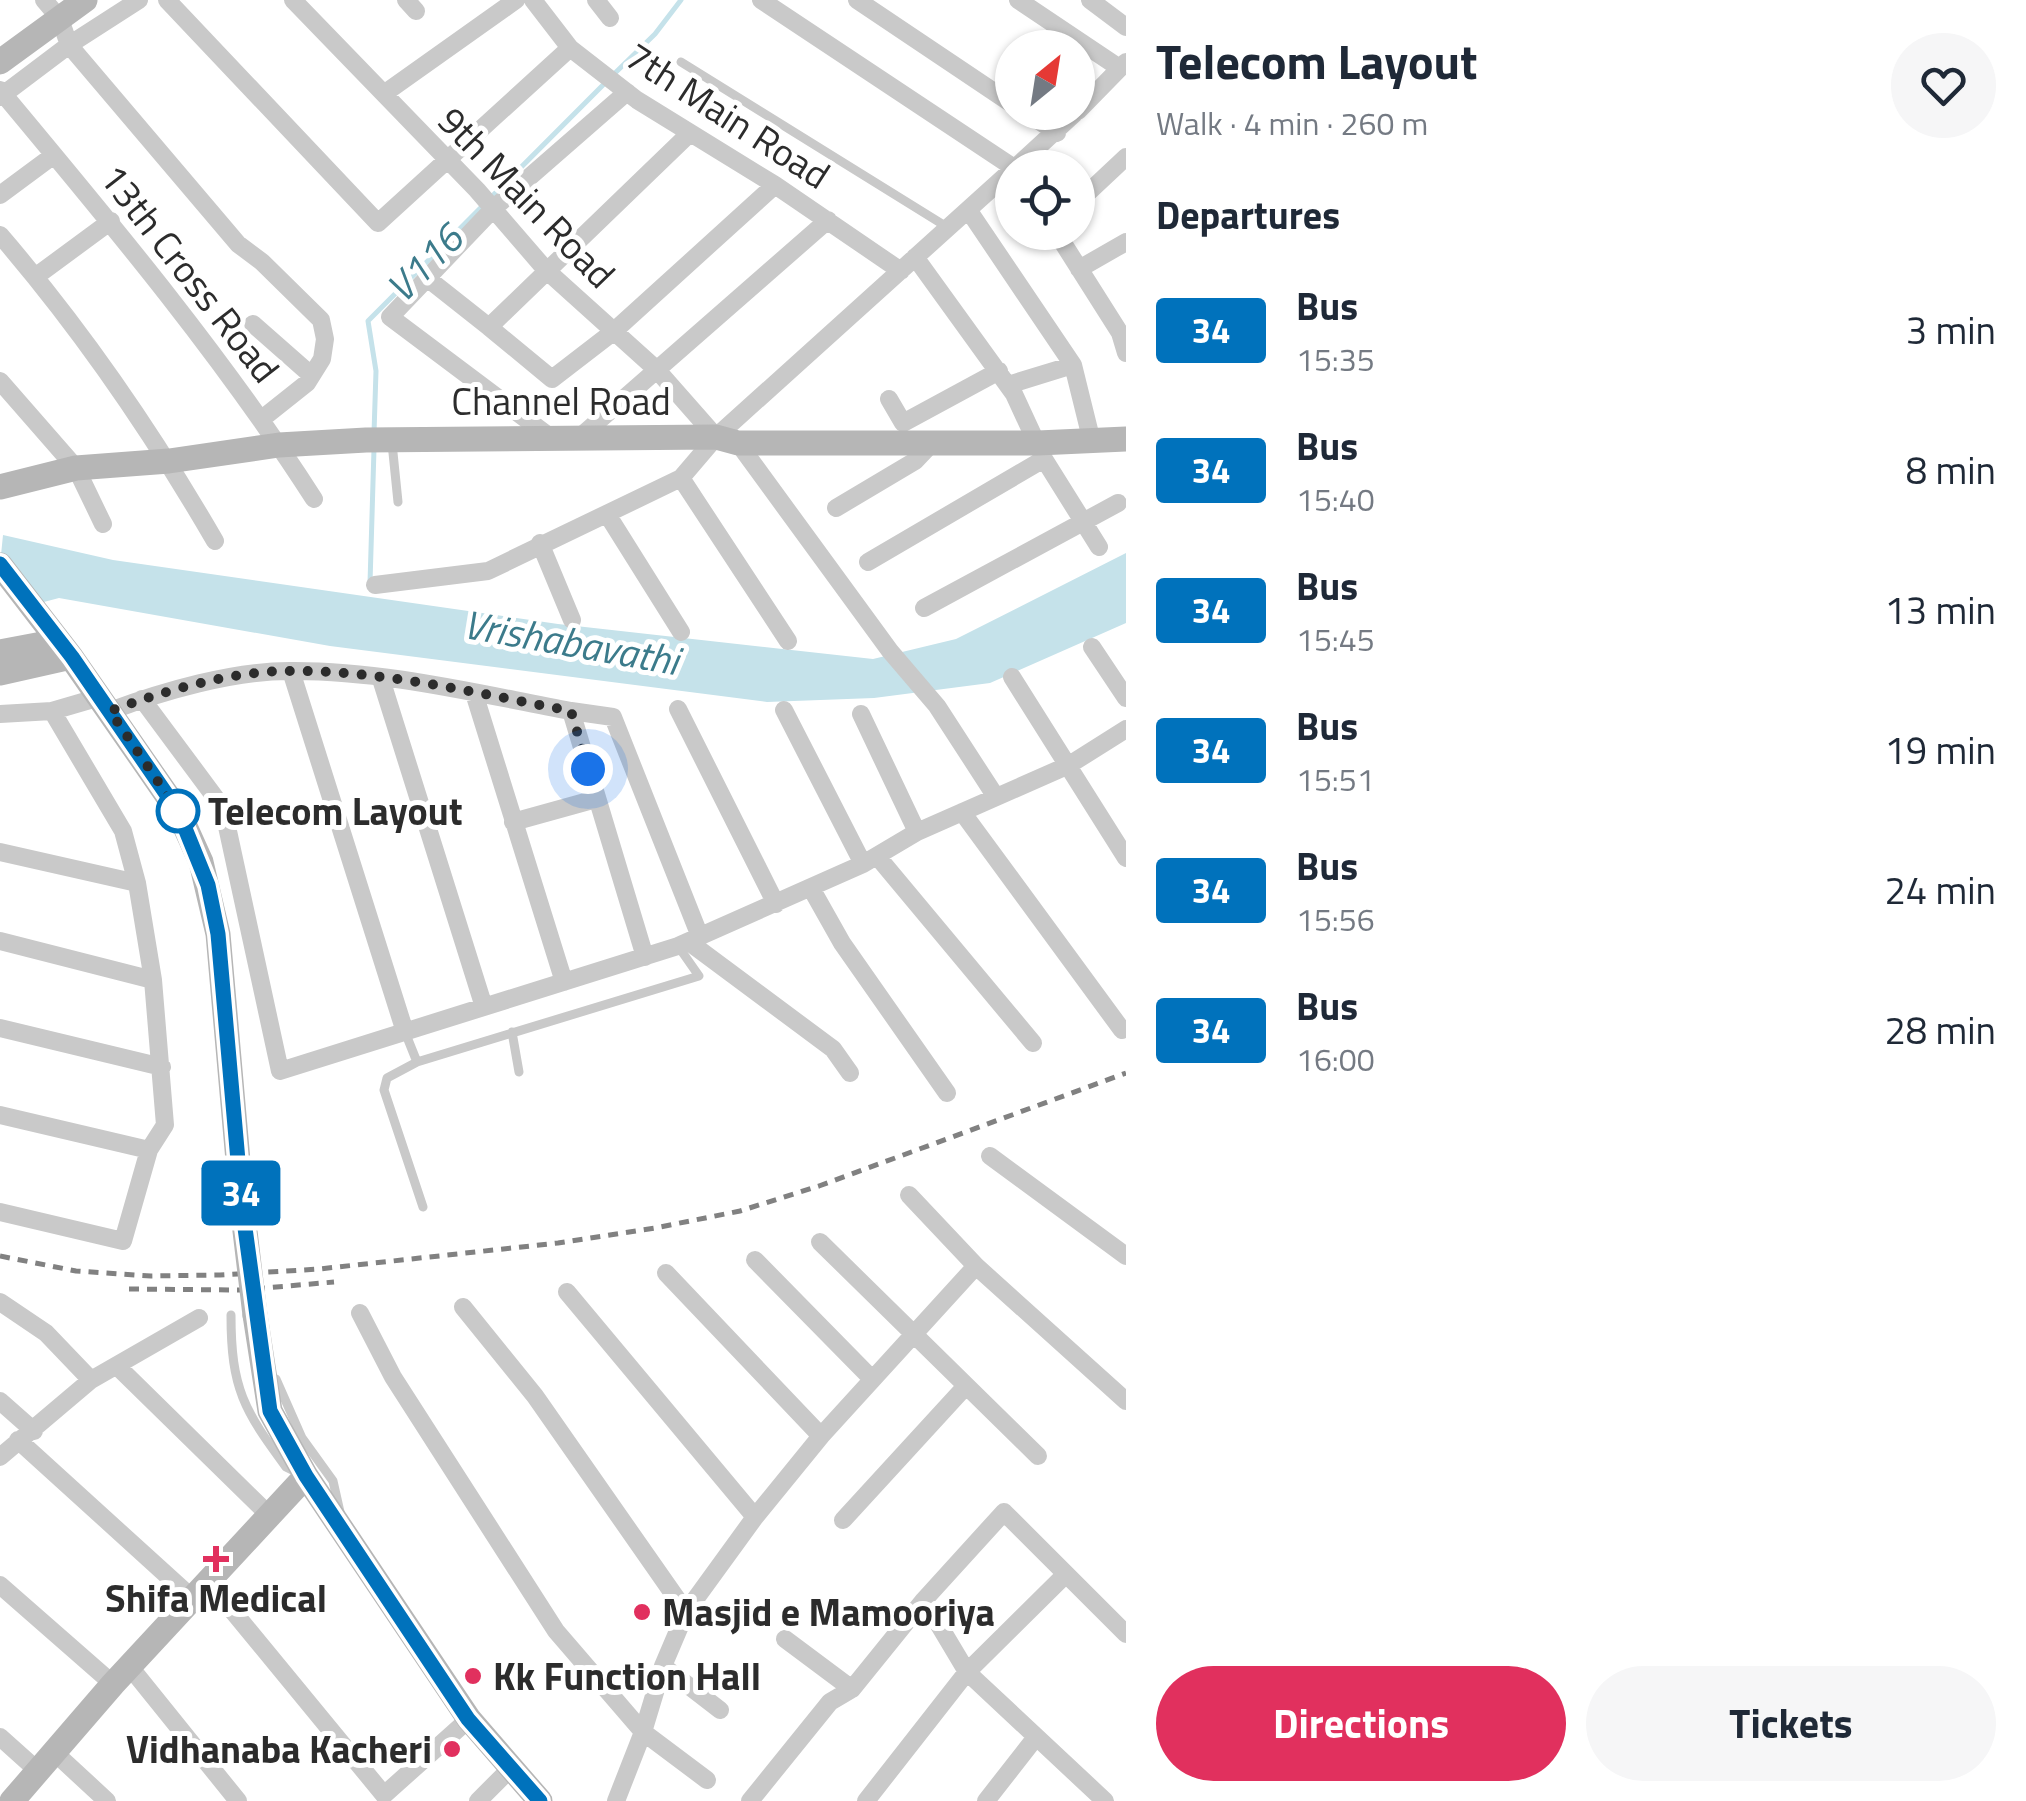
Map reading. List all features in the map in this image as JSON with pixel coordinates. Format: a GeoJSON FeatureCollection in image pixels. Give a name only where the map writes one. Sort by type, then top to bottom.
{"type":"FeatureCollection","features":[{"type":"Feature","properties":{"kind":"street"},"geometry":{"type":"LineString","coordinates":[[0,62],[52,10],[86,0]]}},
{"type":"Feature","properties":{"kind":"street"},"geometry":{"type":"LineString","coordinates":[[1,94],[139,0]]}},
{"type":"Feature","properties":{"kind":"street"},"geometry":{"type":"LineString","coordinates":[[168,0],[378,223],[570,48]]}},
{"type":"Feature","properties":{"kind":"street","name":"9th Main Road"},"geometry":{"type":"LineString","coordinates":[[293,0],[489,203],[546,270],[727,440],[937,706],[996,797]]}},
{"type":"Feature","properties":{"kind":"street"},"geometry":{"type":"LineString","coordinates":[[385,93],[516,0]]}},
{"type":"Feature","properties":{"kind":"street","name":"7th Main Road"},"geometry":{"type":"LineString","coordinates":[[532,0],[570,48],[620,86],[901,270]]}},
{"type":"Feature","properties":{"kind":"street"},"geometry":{"type":"LineString","coordinates":[[596,0],[610,18]]}},
{"type":"Feature","properties":{"kind":"street"},"geometry":{"type":"LineString","coordinates":[[761,0],[995,155]]}},
{"type":"Feature","properties":{"kind":"street"},"geometry":{"type":"LineString","coordinates":[[857,0],[995,93]]}},
{"type":"Feature","properties":{"kind":"street"},"geometry":{"type":"LineString","coordinates":[[1018,0],[1122,64],[1095,93]]}},
{"type":"Feature","properties":{"kind":"street"},"geometry":{"type":"LineString","coordinates":[[1090,0],[1126,27]]}},
{"type":"Feature","properties":{"kind":"street"},"geometry":{"type":"LineString","coordinates":[[52,10],[69,45],[238,244],[321,320],[324,350],[312,375],[263,418]]}},
{"type":"Feature","properties":{"kind":"street"},"geometry":{"type":"LineString","coordinates":[[550,437],[390,317],[489,203],[620,86]]}},
{"type":"Feature","properties":{"kind":"street","name":"13th Cross Road"},"geometry":{"type":"LineString","coordinates":[[1,94],[111,221],[263,418],[314,499]]}},
{"type":"Feature","properties":{"kind":"street"},"geometry":{"type":"LineString","coordinates":[[1053,130],[1057,133]]}},
{"type":"Feature","properties":{"kind":"street"},"geometry":{"type":"LineString","coordinates":[[1036,150],[1060,130]]}},
{"type":"Feature","properties":{"kind":"street"},"geometry":{"type":"LineString","coordinates":[[489,327],[689,134]]}},
{"type":"Feature","properties":{"kind":"street"},"geometry":{"type":"LineString","coordinates":[[0,195],[54,155]]}},
{"type":"Feature","properties":{"kind":"street"},"geometry":{"type":"LineString","coordinates":[[1095,186],[1126,157]]}},
{"type":"Feature","properties":{"kind":"street"},"geometry":{"type":"LineString","coordinates":[[427,278],[552,379],[613,332],[775,184]]}},
{"type":"Feature","properties":{"kind":"street"},"geometry":{"type":"LineString","coordinates":[[375,585],[488,570],[681,478],[727,440],[915,256],[995,186]]}},
{"type":"Feature","properties":{"kind":"street"},"geometry":{"type":"LineString","coordinates":[[969,210],[1073,365],[1092,442]]}},
{"type":"Feature","properties":{"kind":"street"},"geometry":{"type":"LineString","coordinates":[[580,438],[828,220]]}},
{"type":"Feature","properties":{"kind":"street"},"geometry":{"type":"LineString","coordinates":[[35,277],[111,221]]}},
{"type":"Feature","properties":{"kind":"street"},"geometry":{"type":"LineString","coordinates":[[0,235],[169,462],[215,541]]}},
{"type":"Feature","properties":{"kind":"street"},"geometry":{"type":"LineString","coordinates":[[1079,270],[1126,242]]}},
{"type":"Feature","properties":{"kind":"street"},"geometry":{"type":"LineString","coordinates":[[1067,250],[1123,331],[1126,353]]}},
{"type":"Feature","properties":{"kind":"street"},"geometry":{"type":"LineString","coordinates":[[915,256],[1003,378],[1041,451],[1099,547]]}},
{"type":"Feature","properties":{"kind":"street"},"geometry":{"type":"LineString","coordinates":[[253,324],[312,375]]}},
{"type":"Feature","properties":{"kind":"street"},"geometry":{"type":"LineString","coordinates":[[889,399],[904,422],[1003,378],[1073,365]]}},
{"type":"Feature","properties":{"kind":"street"},"geometry":{"type":"LineString","coordinates":[[0,381],[76,468],[103,524]]}},
{"type":"Feature","properties":{"kind":"street","name":"Channel Road"},"geometry":{"type":"LineString","coordinates":[[0,487],[76,468],[169,462],[280,445],[380,440],[550,437],[934,441],[1041,451],[1126,439]]}},
{"type":"Feature","properties":{"kind":"street"},"geometry":{"type":"LineString","coordinates":[[836,508],[915,461],[934,441]]}},
{"type":"Feature","properties":{"kind":"street"},"geometry":{"type":"LineString","coordinates":[[868,562],[1041,451]]}},
{"type":"Feature","properties":{"kind":"street"},"geometry":{"type":"LineString","coordinates":[[681,478],[788,641]]}},
{"type":"Feature","properties":{"kind":"street"},"geometry":{"type":"LineString","coordinates":[[924,608],[1118,503]]}},
{"type":"Feature","properties":{"kind":"street"},"geometry":{"type":"LineString","coordinates":[[607,514],[681,632]]}},
{"type":"Feature","properties":{"kind":"street"},"geometry":{"type":"LineString","coordinates":[[540,543],[572,620]]}},
{"type":"Feature","properties":{"kind":"street"},"geometry":{"type":"LineString","coordinates":[[0,564],[105,704],[178,811],[208,885],[218,934],[250,1318],[270,1411],[306,1476],[468,1719],[540,1801]]}},
{"type":"Feature","properties":{"kind":"street"},"geometry":{"type":"LineString","coordinates":[[0,652],[61,644]]}},
{"type":"Feature","properties":{"kind":"street"},"geometry":{"type":"LineString","coordinates":[[0,673],[28,669],[61,644]]}},
{"type":"Feature","properties":{"kind":"street"},"geometry":{"type":"LineString","coordinates":[[1092,647],[1126,698]]}},
{"type":"Feature","properties":{"kind":"street"},"geometry":{"type":"LineString","coordinates":[[291,671],[405,1032]]}},
{"type":"Feature","properties":{"kind":"street"},"geometry":{"type":"LineString","coordinates":[[0,714],[142,699],[252,673],[291,671],[380,678],[613,716],[689,941],[833,1049],[850,1072]]}},
{"type":"Feature","properties":{"kind":"street"},"geometry":{"type":"LineString","coordinates":[[1012,677],[1126,858]]}},
{"type":"Feature","properties":{"kind":"street"},"geometry":{"type":"LineString","coordinates":[[380,678],[484,1007]]}},
{"type":"Feature","properties":{"kind":"street"},"geometry":{"type":"LineString","coordinates":[[474,693],[564,982]]}},
{"type":"Feature","properties":{"kind":"street"},"geometry":{"type":"LineString","coordinates":[[142,699],[223,808],[280,1072],[689,941],[811,888],[918,832],[1070,765],[1126,729]]}},
{"type":"Feature","properties":{"kind":"street"},"geometry":{"type":"LineString","coordinates":[[678,709],[776,904]]}},
{"type":"Feature","properties":{"kind":"street"},"geometry":{"type":"LineString","coordinates":[[784,710],[870,860],[1032,1043]]}},
{"type":"Feature","properties":{"kind":"street"},"geometry":{"type":"LineString","coordinates":[[0,1212],[123,1241],[149,1150],[164,1125],[154,980],[137,883],[123,831],[52,711]]}},
{"type":"Feature","properties":{"kind":"street"},"geometry":{"type":"LineString","coordinates":[[571,711],[645,957]]}},
{"type":"Feature","properties":{"kind":"street"},"geometry":{"type":"LineString","coordinates":[[861,714],[918,832]]}},
{"type":"Feature","properties":{"kind":"street"},"geometry":{"type":"LineString","coordinates":[[514,822],[596,799]]}},
{"type":"Feature","properties":{"kind":"street"},"geometry":{"type":"LineString","coordinates":[[962,812],[1122,1030]]}},
{"type":"Feature","properties":{"kind":"street"},"geometry":{"type":"LineString","coordinates":[[0,852],[137,883]]}},
{"type":"Feature","properties":{"kind":"street"},"geometry":{"type":"LineString","coordinates":[[811,888],[842,943],[947,1093]]}},
{"type":"Feature","properties":{"kind":"street"},"geometry":{"type":"LineString","coordinates":[[0,941],[154,980]]}},
{"type":"Feature","properties":{"kind":"street"},"geometry":{"type":"LineString","coordinates":[[0,1028],[162,1067]]}},
{"type":"Feature","properties":{"kind":"street"},"geometry":{"type":"LineString","coordinates":[[0,1115],[149,1150]]}},
{"type":"Feature","properties":{"kind":"street"},"geometry":{"type":"LineString","coordinates":[[990,1156],[1126,1256]]}},
{"type":"Feature","properties":{"kind":"street"},"geometry":{"type":"LineString","coordinates":[[909,1195],[976,1266],[1126,1401]]}},
{"type":"Feature","properties":{"kind":"street"},"geometry":{"type":"LineString","coordinates":[[820,1242],[1038,1456]]}},
{"type":"Feature","properties":{"kind":"street"},"geometry":{"type":"LineString","coordinates":[[755,1260],[872,1379]]}},
{"type":"Feature","properties":{"kind":"street"},"geometry":{"type":"LineString","coordinates":[[616,1801],[686,1612],[755,1516],[821,1436],[976,1266]]}},
{"type":"Feature","properties":{"kind":"street"},"geometry":{"type":"LineString","coordinates":[[666,1273],[821,1436]]}},
{"type":"Feature","properties":{"kind":"street"},"geometry":{"type":"LineString","coordinates":[[566,1292],[755,1516]]}},
{"type":"Feature","properties":{"kind":"street"},"geometry":{"type":"LineString","coordinates":[[0,1302],[46,1333],[91,1380]]}},
{"type":"Feature","properties":{"kind":"street"},"geometry":{"type":"LineString","coordinates":[[463,1307],[535,1396],[686,1612]]}},
{"type":"Feature","properties":{"kind":"street"},"geometry":{"type":"LineString","coordinates":[[360,1312],[393,1377],[556,1631],[644,1732],[707,1780]]}},
{"type":"Feature","properties":{"kind":"street"},"geometry":{"type":"LineString","coordinates":[[0,1457],[91,1380],[198,1318]]}},
{"type":"Feature","properties":{"kind":"street"},"geometry":{"type":"LineString","coordinates":[[116,1366],[269,1515]]}},
{"type":"Feature","properties":{"kind":"street"},"geometry":{"type":"LineString","coordinates":[[843,1520],[965,1387]]}},
{"type":"Feature","properties":{"kind":"street"},"geometry":{"type":"LineString","coordinates":[[0,1401],[26,1435],[200,1590],[384,1795],[468,1719]]}},
{"type":"Feature","properties":{"kind":"street"},"geometry":{"type":"LineString","coordinates":[[12,1801],[121,1676],[306,1476]]}},
{"type":"Feature","properties":{"kind":"street"},"geometry":{"type":"LineString","coordinates":[[750,1801],[830,1702],[852,1689],[924,1600],[1004,1512],[1126,1634]]}},
{"type":"Feature","properties":{"kind":"street"},"geometry":{"type":"LineString","coordinates":[[866,1801],[967,1672],[1066,1575]]}},
{"type":"Feature","properties":{"kind":"street"},"geometry":{"type":"LineString","coordinates":[[0,1584],[121,1676],[238,1801]]}},
{"type":"Feature","properties":{"kind":"street"},"geometry":{"type":"LineString","coordinates":[[924,1600],[967,1672],[1105,1801]]}},
{"type":"Feature","properties":{"kind":"street"},"geometry":{"type":"LineString","coordinates":[[785,1639],[852,1689]]}},
{"type":"Feature","properties":{"kind":"street"},"geometry":{"type":"LineString","coordinates":[[663,1666],[720,1710]]}},
{"type":"Feature","properties":{"kind":"street"},"geometry":{"type":"LineString","coordinates":[[0,1736],[46,1761],[101,1799]]}},
{"type":"Feature","properties":{"kind":"street"},"geometry":{"type":"LineString","coordinates":[[986,1801],[1036,1737]]}},
{"type":"Feature","properties":{"kind":"street"},"geometry":{"type":"LineString","coordinates":[[478,1801],[510,1769]]}},
{"type":"Feature","properties":{"kind":"lane"},"geometry":{"type":"LineString","coordinates":[[680,62],[949,228]]}},
{"type":"Feature","properties":{"kind":"lane"},"geometry":{"type":"LineString","coordinates":[[380,440],[398,502]]}},
{"type":"Feature","properties":{"kind":"lane"},"geometry":{"type":"LineString","coordinates":[[423,1207],[384,1090],[387,1078],[416,1062],[699,976],[689,941]]}},
{"type":"Feature","properties":{"kind":"lane"},"geometry":{"type":"LineString","coordinates":[[405,1032],[416,1062]]}},
{"type":"Feature","properties":{"kind":"lane"},"geometry":{"type":"LineString","coordinates":[[512,1032],[519,1072]]}},
{"type":"Feature","properties":{"kind":"lane"},"geometry":{"type":"LineString","coordinates":[[250,1318],[302,1438],[333,1481],[344,1530]]}},
{"type":"Feature","properties":{"kind":"water","name":"Vrishabavathi"},"geometry":{"type":"Polygon","coordinates":[[[3,535],[113,560],[558,624],[873,659],[956,639],[1126,553],[1126,623],[990,683],[874,698],[767,702],[330,646],[59,598],[40,603],[1,555],[3,535]]]}},
{"type":"Feature","properties":{"kind":"waterway","name":"V116"},"geometry":{"type":"LineString","coordinates":[[613,75],[655,34],[681,0]]}},
{"type":"Feature","properties":{"kind":"waterway","name":"V116"},"geometry":{"type":"LineString","coordinates":[[374,433],[376,371],[368,321],[605,83]]}},
{"type":"Feature","properties":{"kind":"waterway","name":"V116"},"geometry":{"type":"LineString","coordinates":[[370,583],[374,449]]}},
{"type":"Feature","properties":{"kind":"railway"},"geometry":{"type":"LineString","coordinates":[[0,1256],[76,1271],[220,1275],[319,1269],[558,1243],[655,1228],[740,1211],[819,1186],[1126,1073]]}},
{"type":"Feature","properties":{"kind":"railway"},"geometry":{"type":"LineString","coordinates":[[129,1289],[241,1290],[334,1282]]}},
{"type":"Feature","properties":{"kind":"bus line","name":"34"},"geometry":{"type":"LineString","coordinates":[[0,564],[72,657],[178,811],[208,885],[218,934],[242,1206],[270,1411],[306,1476],[468,1719],[540,1801]]}},
{"type":"Feature","properties":{"kind":"place","name":"Telecom Layout"},"geometry":{"type":"Point","coordinates":[178,811]}},
{"type":"Feature","properties":{"kind":"place","name":"Shifa Medical"},"geometry":{"type":"Point","coordinates":[216,1559]}},
{"type":"Feature","properties":{"kind":"place","name":"Masjid e Mamooriya"},"geometry":{"type":"Point","coordinates":[642,1612]}},
{"type":"Feature","properties":{"kind":"place","name":"Kk Function Hall"},"geometry":{"type":"Point","coordinates":[473,1676]}},
{"type":"Feature","properties":{"kind":"place","name":"Vidhanaba Kacheri"},"geometry":{"type":"Point","coordinates":[452,1749]}},
{"type":"Feature","properties":{"kind":"route"},"geometry":{"type":"LineString","coordinates":[[178,811],[110,711],[142,699],[252,673],[291,671],[380,678],[571,711],[588,769]]}}]}
